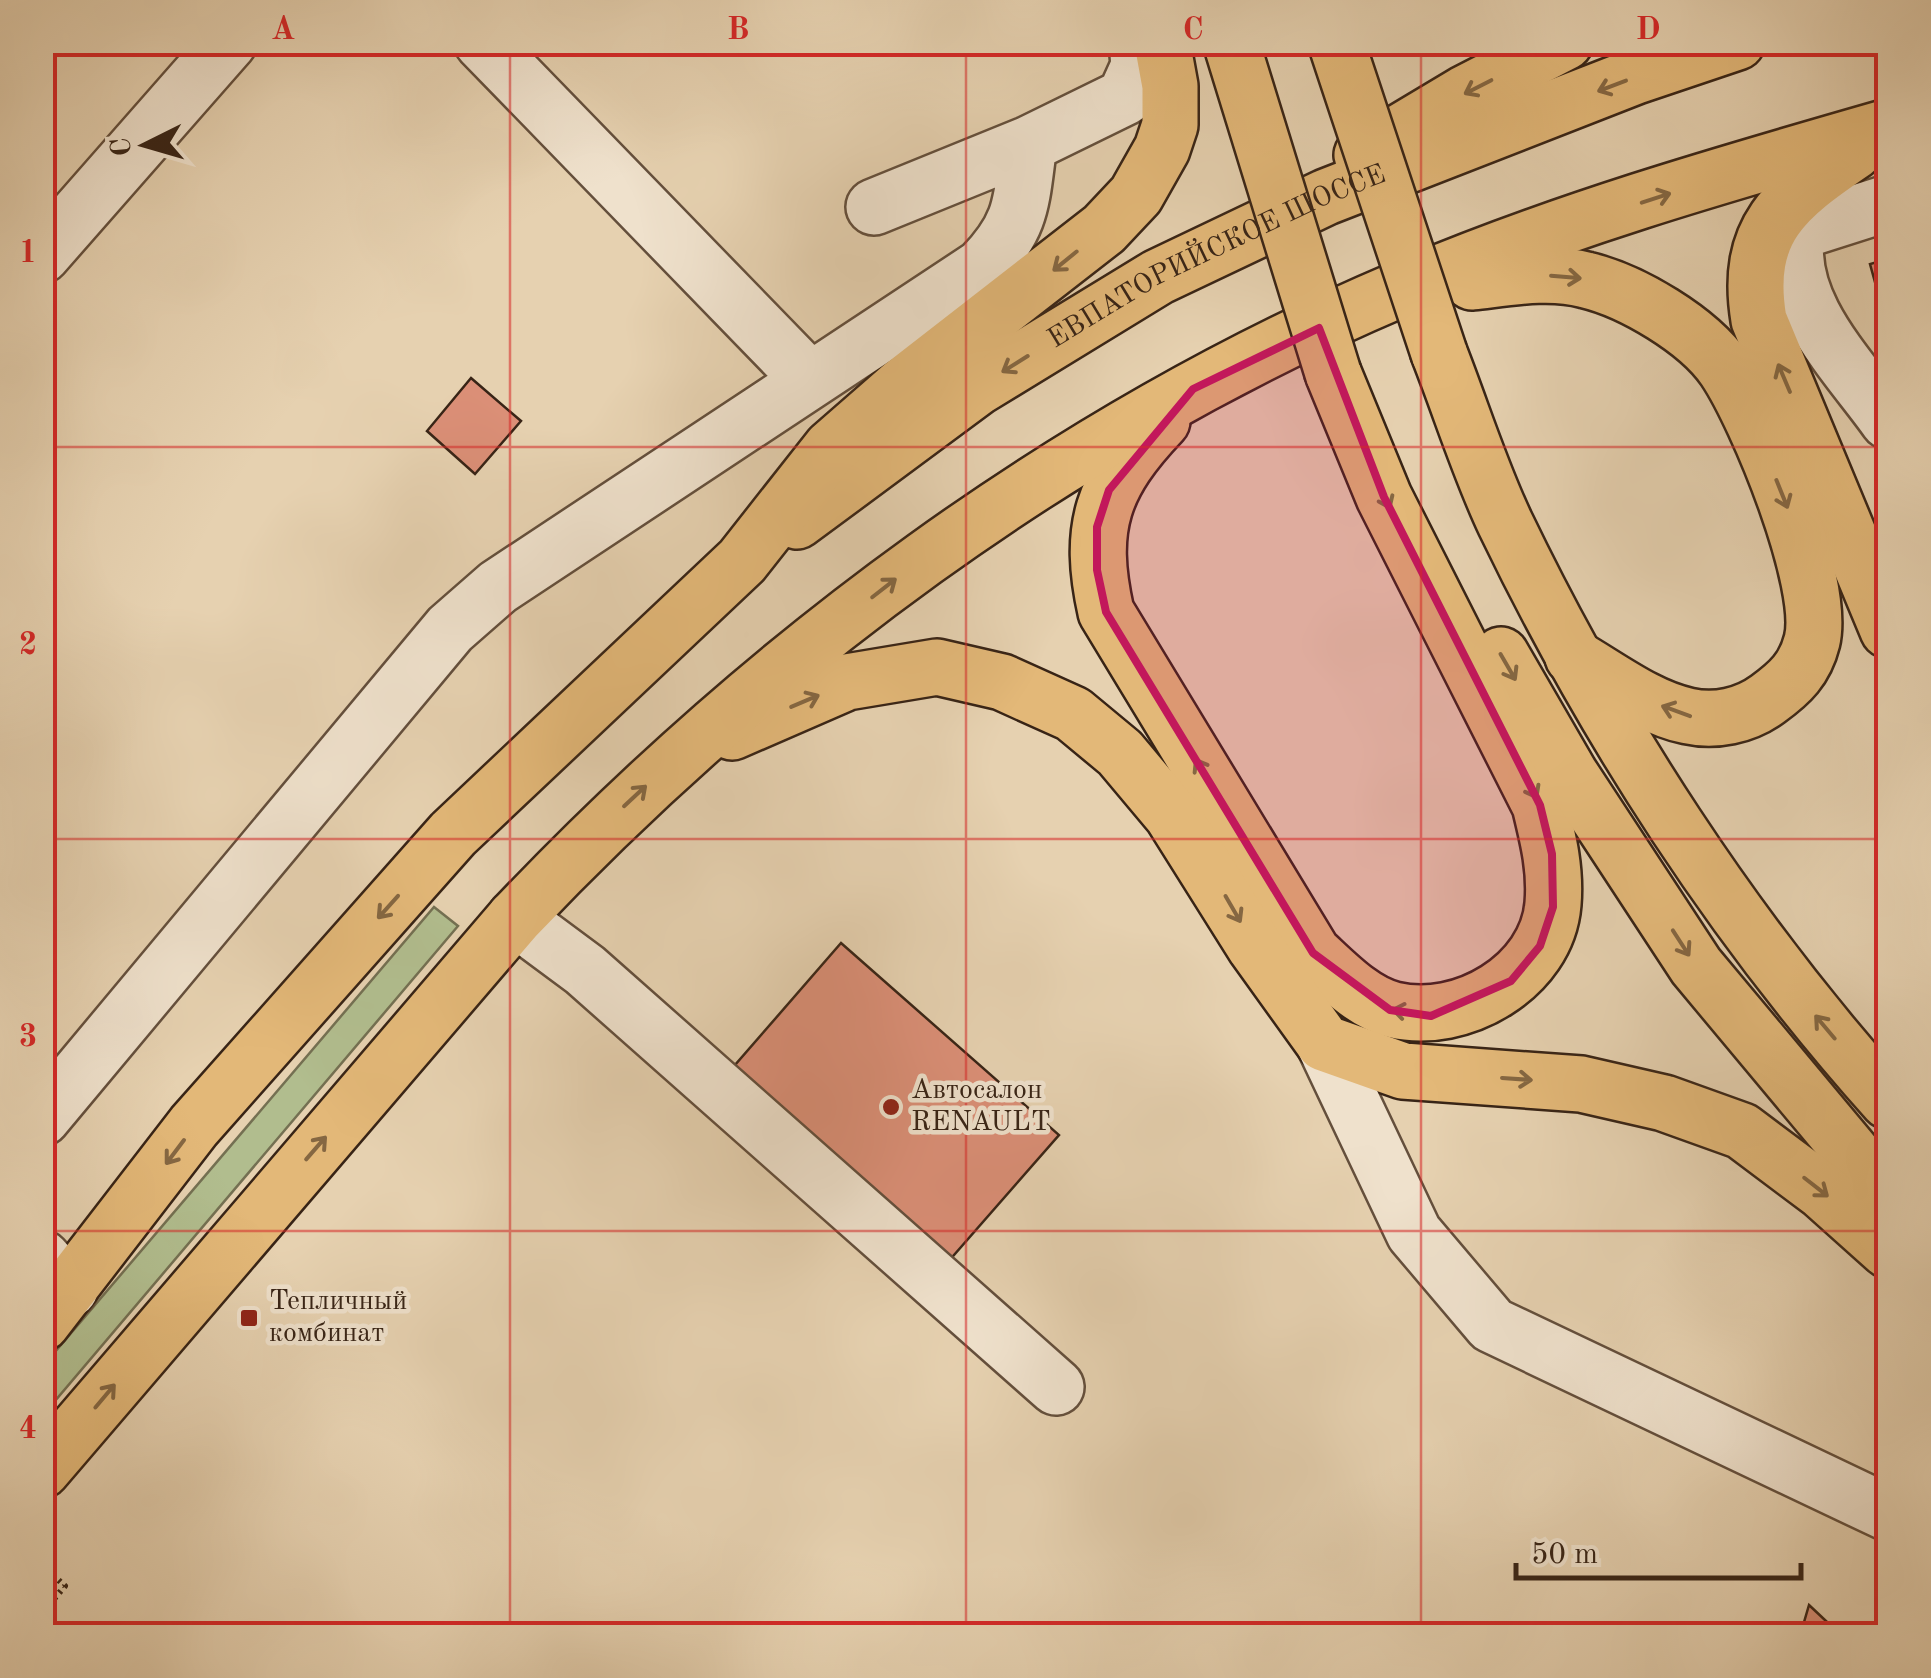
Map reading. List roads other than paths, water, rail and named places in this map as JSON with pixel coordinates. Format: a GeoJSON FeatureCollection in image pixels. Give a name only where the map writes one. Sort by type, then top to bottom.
{"type":"FeatureCollection","features":[{"type":"Feature","properties":{"kind":"main road"},"geometry":{"type":"LineString","coordinates":[[52,1290],[453,834],[742,561],[831,448],[902,386],[1104,229],[1136,195],[1162,150],[1170,125],[1170,86],[1162,42]]}},
{"type":"Feature","properties":{"kind":"main road"},"geometry":{"type":"LineString","coordinates":[[1231,42],[1348,365],[1472,605],[1570,774],[1696,966],[1888,1196]]}},
{"type":"Feature","properties":{"kind":"main road"},"geometry":{"type":"LineString","coordinates":[[1217,378],[1136,448],[1109,490],[1097,527],[1097,570],[1106,612],[1313,953],[1351,988],[1390,1010],[1431,1016],[1468,1006],[1511,981],[1540,946],[1553,907],[1552,854],[1540,805],[1384,497],[1262,42]]}},
{"type":"Feature","properties":{"kind":"main road"},"geometry":{"type":"LineString","coordinates":[[1336,42],[1439,354],[1504,519],[1573,657],[1758,947],[1888,1102]]}},
{"type":"Feature","properties":{"kind":"main road"},"geometry":{"type":"LineString","coordinates":[[1158,277],[1464,94],[1565,42]]}},
{"type":"Feature","properties":{"kind":"main road","name":"ЕВПАТОРИЙСКОЕ ШОССЕ"},"geometry":{"type":"LineString","coordinates":[[742,561],[978,388],[1158,277],[1326,197],[1636,76],[1737,42]]}},
{"type":"Feature","properties":{"kind":"main road"},"geometry":{"type":"LineString","coordinates":[[42,1470],[565,864],[777,671],[923,557],[1007,499],[1217,378],[1400,289],[1722,176],[1888,128]]}},
{"type":"Feature","properties":{"kind":"main road"},"geometry":{"type":"LineString","coordinates":[[1888,128],[1797,191],[1776,213],[1761,245],[1756,296],[1759,320],[1888,630]]}},
{"type":"Feature","properties":{"kind":"main road"},"geometry":{"type":"LineString","coordinates":[[1400,289],[1549,276],[1584,279],[1630,296],[1671,319],[1724,368],[1761,444],[1813,582],[1812,639],[1796,678],[1762,704],[1730,718],[1688,716],[1573,657]]}},
{"type":"Feature","properties":{"kind":"main road"},"geometry":{"type":"LineString","coordinates":[[684,753],[848,682],[937,667],[1002,682],[1074,714],[1120,754],[1172,815],[1255,947],[1324,1043],[1403,1071],[1582,1084],[1664,1103],[1758,1143],[1822,1191],[1888,1250]]}},
{"type":"Feature","properties":{"kind":"street"},"geometry":{"type":"LineString","coordinates":[[42,254],[230,42]]}},
{"type":"Feature","properties":{"kind":"street"},"geometry":{"type":"LineString","coordinates":[[482,42],[810,380]]}},
{"type":"Feature","properties":{"kind":"street"},"geometry":{"type":"LineString","coordinates":[[874,207],[1029,144],[1125,97],[1138,66],[1136,42]]}},
{"type":"Feature","properties":{"kind":"street"},"geometry":{"type":"LineString","coordinates":[[42,1118],[450,629],[498,587],[982,267],[1008,240],[1021,212],[1029,144]]}},
{"type":"Feature","properties":{"kind":"street"},"geometry":{"type":"LineString","coordinates":[[1888,203],[1797,232],[1794,251],[1802,293],[1814,318],[1888,421]]}},
{"type":"Feature","properties":{"kind":"street"},"geometry":{"type":"LineString","coordinates":[[515,918],[585,970],[1056,1387]]}},
{"type":"Feature","properties":{"kind":"street"},"geometry":{"type":"LineString","coordinates":[[1324,1043],[1414,1233],[1492,1325],[1888,1513]]}},
{"type":"Feature","properties":{"kind":"place","name":"Aвтосалон RENAULT"},"geometry":{"type":"Point","coordinates":[891,1107]}},
{"type":"Feature","properties":{"kind":"place","name":"Тепличный комбинат"},"geometry":{"type":"Point","coordinates":[249,1318]}}]}
